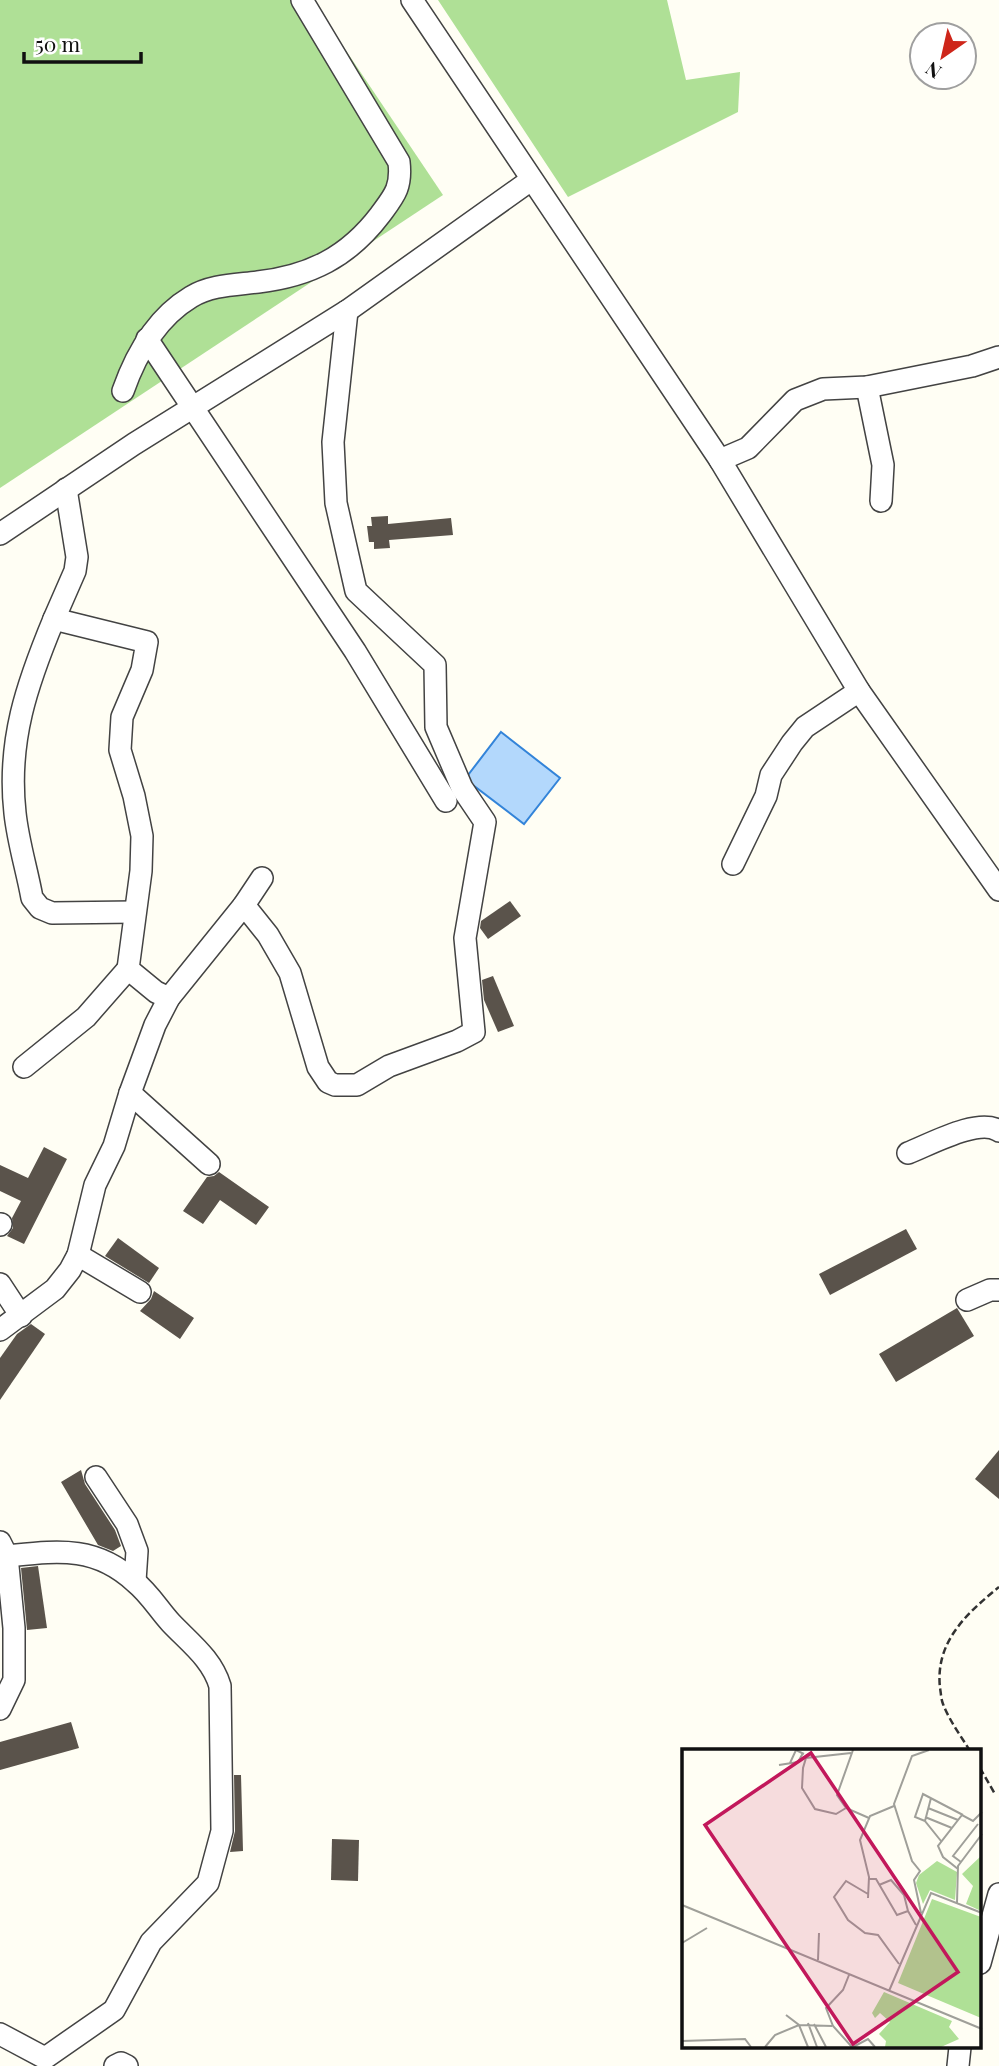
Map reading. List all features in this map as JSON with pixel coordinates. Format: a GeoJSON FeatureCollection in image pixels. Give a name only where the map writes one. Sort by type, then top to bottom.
{"type":"FeatureCollection","features":[{"type":"Feature","properties":{"kind":"street"},"geometry":{"type":"LineString","coordinates":[[123,391],[133,362],[147,339],[189,298],[211,288],[269,281],[312,270],[340,256],[368,230],[396,194],[401,178],[399,162],[302,0]]}},
{"type":"Feature","properties":{"kind":"street"},"geometry":{"type":"LineString","coordinates":[[412,0],[720,460],[859,691],[999,890]]}},
{"type":"Feature","properties":{"kind":"street"},"geometry":{"type":"LineString","coordinates":[[0,534],[192,407],[347,311],[531,180]]}},
{"type":"Feature","properties":{"kind":"street"},"geometry":{"type":"LineString","coordinates":[[244,905],[268,935],[290,973],[318,1067],[328,1082],[335,1085],[357,1085],[389,1066],[474,1032],[465,939],[485,822],[462,788],[436,727],[435,665],[356,591],[336,503],[333,442],[347,311]]}},
{"type":"Feature","properties":{"kind":"street"},"geometry":{"type":"LineString","coordinates":[[147,339],[355,651],[446,801]]}},
{"type":"Feature","properties":{"kind":"street"},"geometry":{"type":"LineString","coordinates":[[720,460],[748,449],[796,400],[822,389],[867,387],[972,366],[999,357]]}},
{"type":"Feature","properties":{"kind":"street"},"geometry":{"type":"LineString","coordinates":[[867,387],[883,465],[881,501]]}},
{"type":"Feature","properties":{"kind":"street"},"geometry":{"type":"LineString","coordinates":[[66,489],[77,557],[75,571],[24,697],[15,741],[15,815],[32,898],[40,908],[52,913],[135,912]]}},
{"type":"Feature","properties":{"kind":"street"},"geometry":{"type":"LineString","coordinates":[[24,1067],[86,1017],[128,969],[142,836],[134,796],[120,750],[122,717],[142,670],[147,642],[54,619]]}},
{"type":"Feature","properties":{"kind":"street"},"geometry":{"type":"LineString","coordinates":[[733,863],[766,796],[771,775],[792,743],[805,727],[859,691]]}},
{"type":"Feature","properties":{"kind":"street"},"geometry":{"type":"LineString","coordinates":[[0,1330],[55,1289],[70,1270],[78,1255],[95,1185],[114,1146],[155,1025],[169,998],[244,905],[262,878]]}},
{"type":"Feature","properties":{"kind":"street"},"geometry":{"type":"LineString","coordinates":[[128,969],[156,992],[169,998]]}},
{"type":"Feature","properties":{"kind":"street"},"geometry":{"type":"LineString","coordinates":[[130,1093],[209,1164]]}},
{"type":"Feature","properties":{"kind":"street"},"geometry":{"type":"LineString","coordinates":[[908,1153],[974,1127],[989,1126],[999,1131]]}},
{"type":"Feature","properties":{"kind":"street"},"geometry":{"type":"LineString","coordinates":[[78,1255],[140,1292]]}},
{"type":"Feature","properties":{"kind":"street"},"geometry":{"type":"LineString","coordinates":[[0,1284],[21,1316]]}},
{"type":"Feature","properties":{"kind":"street"},"geometry":{"type":"LineString","coordinates":[[967,1300],[990,1290],[999,1290]]}},
{"type":"Feature","properties":{"kind":"street"},"geometry":{"type":"LineString","coordinates":[[96,1477],[127,1524],[134,1542],[137,1551],[135,1581]]}},
{"type":"Feature","properties":{"kind":"street"},"geometry":{"type":"LineString","coordinates":[[0,1709],[14,1680],[14,1628],[4,1549],[79,1552],[101,1558],[135,1581],[212,1664],[220,1686],[222,1832],[208,1883],[151,1942],[114,2010],[45,2058],[0,2034]]}},
{"type":"Feature","properties":{"kind":"street"},"geometry":{"type":"LineString","coordinates":[[982,1956],[999,1894]]}},
{"type":"Feature","properties":{"kind":"street"},"geometry":{"type":"LineString","coordinates":[[958,2066],[960,2048]]}},
{"type":"Feature","properties":{"kind":"street"},"geometry":{"type":"LineString","coordinates":[[115,2066],[121,2063],[127,2066]]}},
{"type":"Feature","properties":{"kind":"path"},"geometry":{"type":"LineString","coordinates":[[969,1749],[942,1703],[938,1670],[943,1650],[952,1634],[981,1602],[999,1587]]}},
{"type":"Feature","properties":{"kind":"path"},"geometry":{"type":"LineString","coordinates":[[982,1771],[995,1794]]}},
{"type":"Feature","properties":{"kind":"green space"},"geometry":{"type":"Polygon","coordinates":[[[0,0],[312,0],[443,195],[0,488],[0,0]]]}},
{"type":"Feature","properties":{"kind":"green space"},"geometry":{"type":"Polygon","coordinates":[[[438,0],[667,0],[686,80],[740,72],[738,112],[568,197],[438,0]]]}},
{"type":"Feature","properties":{"kind":"water"},"geometry":{"type":"Polygon","coordinates":[[[501,732],[560,778],[524,824],[465,779],[501,732]]]}},
{"type":"Feature","properties":{"kind":"building"},"geometry":{"type":"Polygon","coordinates":[[[388,516],[388,524],[451,518],[453,535],[389,540],[390,548],[374,549],[374,542],[369,542],[367,526],[372,526],[371,517],[388,516]]]}},
{"type":"Feature","properties":{"kind":"building"},"geometry":{"type":"Polygon","coordinates":[[[510,901],[521,916],[488,939],[480,928],[481,921],[510,901]]]}},
{"type":"Feature","properties":{"kind":"building"},"geometry":{"type":"Polygon","coordinates":[[[493,976],[514,1026],[498,1032],[484,1000],[482,980],[493,976]]]}},
{"type":"Feature","properties":{"kind":"building"},"geometry":{"type":"Polygon","coordinates":[[[44,1147],[67,1159],[24,1244],[7,1236],[13,1228],[12,1218],[21,1201],[0,1191],[0,1165],[28,1178],[44,1147]]]}},
{"type":"Feature","properties":{"kind":"building"},"geometry":{"type":"Polygon","coordinates":[[[219,1172],[269,1207],[256,1225],[220,1200],[203,1224],[183,1211],[207,1177],[219,1172]]]}},
{"type":"Feature","properties":{"kind":"building"},"geometry":{"type":"Polygon","coordinates":[[[906,1229],[917,1249],[830,1295],[819,1274],[906,1229]]]}},
{"type":"Feature","properties":{"kind":"building"},"geometry":{"type":"Polygon","coordinates":[[[118,1238],[159,1268],[149,1283],[105,1256],[118,1238]]]}},
{"type":"Feature","properties":{"kind":"building"},"geometry":{"type":"Polygon","coordinates":[[[154,1291],[194,1318],[180,1339],[140,1311],[151,1299],[154,1291]]]}},
{"type":"Feature","properties":{"kind":"building"},"geometry":{"type":"Polygon","coordinates":[[[957,1308],[974,1336],[896,1382],[879,1354],[957,1308]]]}},
{"type":"Feature","properties":{"kind":"building"},"geometry":{"type":"Polygon","coordinates":[[[31,1324],[45,1334],[0,1400],[0,1358],[17,1334],[31,1324]]]}},
{"type":"Feature","properties":{"kind":"building"},"geometry":{"type":"Polygon","coordinates":[[[999,1450],[999,1499],[975,1479],[999,1450]]]}},
{"type":"Feature","properties":{"kind":"building"},"geometry":{"type":"Polygon","coordinates":[[[81,1470],[85,1484],[115,1530],[121,1546],[113,1551],[98,1545],[61,1482],[81,1470]]]}},
{"type":"Feature","properties":{"kind":"building"},"geometry":{"type":"Polygon","coordinates":[[[38,1566],[47,1628],[27,1630],[21,1568],[38,1566]]]}},
{"type":"Feature","properties":{"kind":"building"},"geometry":{"type":"Polygon","coordinates":[[[71,1722],[79,1748],[0,1770],[0,1742],[71,1722]]]}},
{"type":"Feature","properties":{"kind":"building"},"geometry":{"type":"Polygon","coordinates":[[[234,1775],[241,1775],[243,1851],[230,1852],[235,1831],[234,1775]]]}},
{"type":"Feature","properties":{"kind":"building"},"geometry":{"type":"Polygon","coordinates":[[[332,1839],[359,1840],[358,1881],[331,1880],[332,1839]]]}}]}
